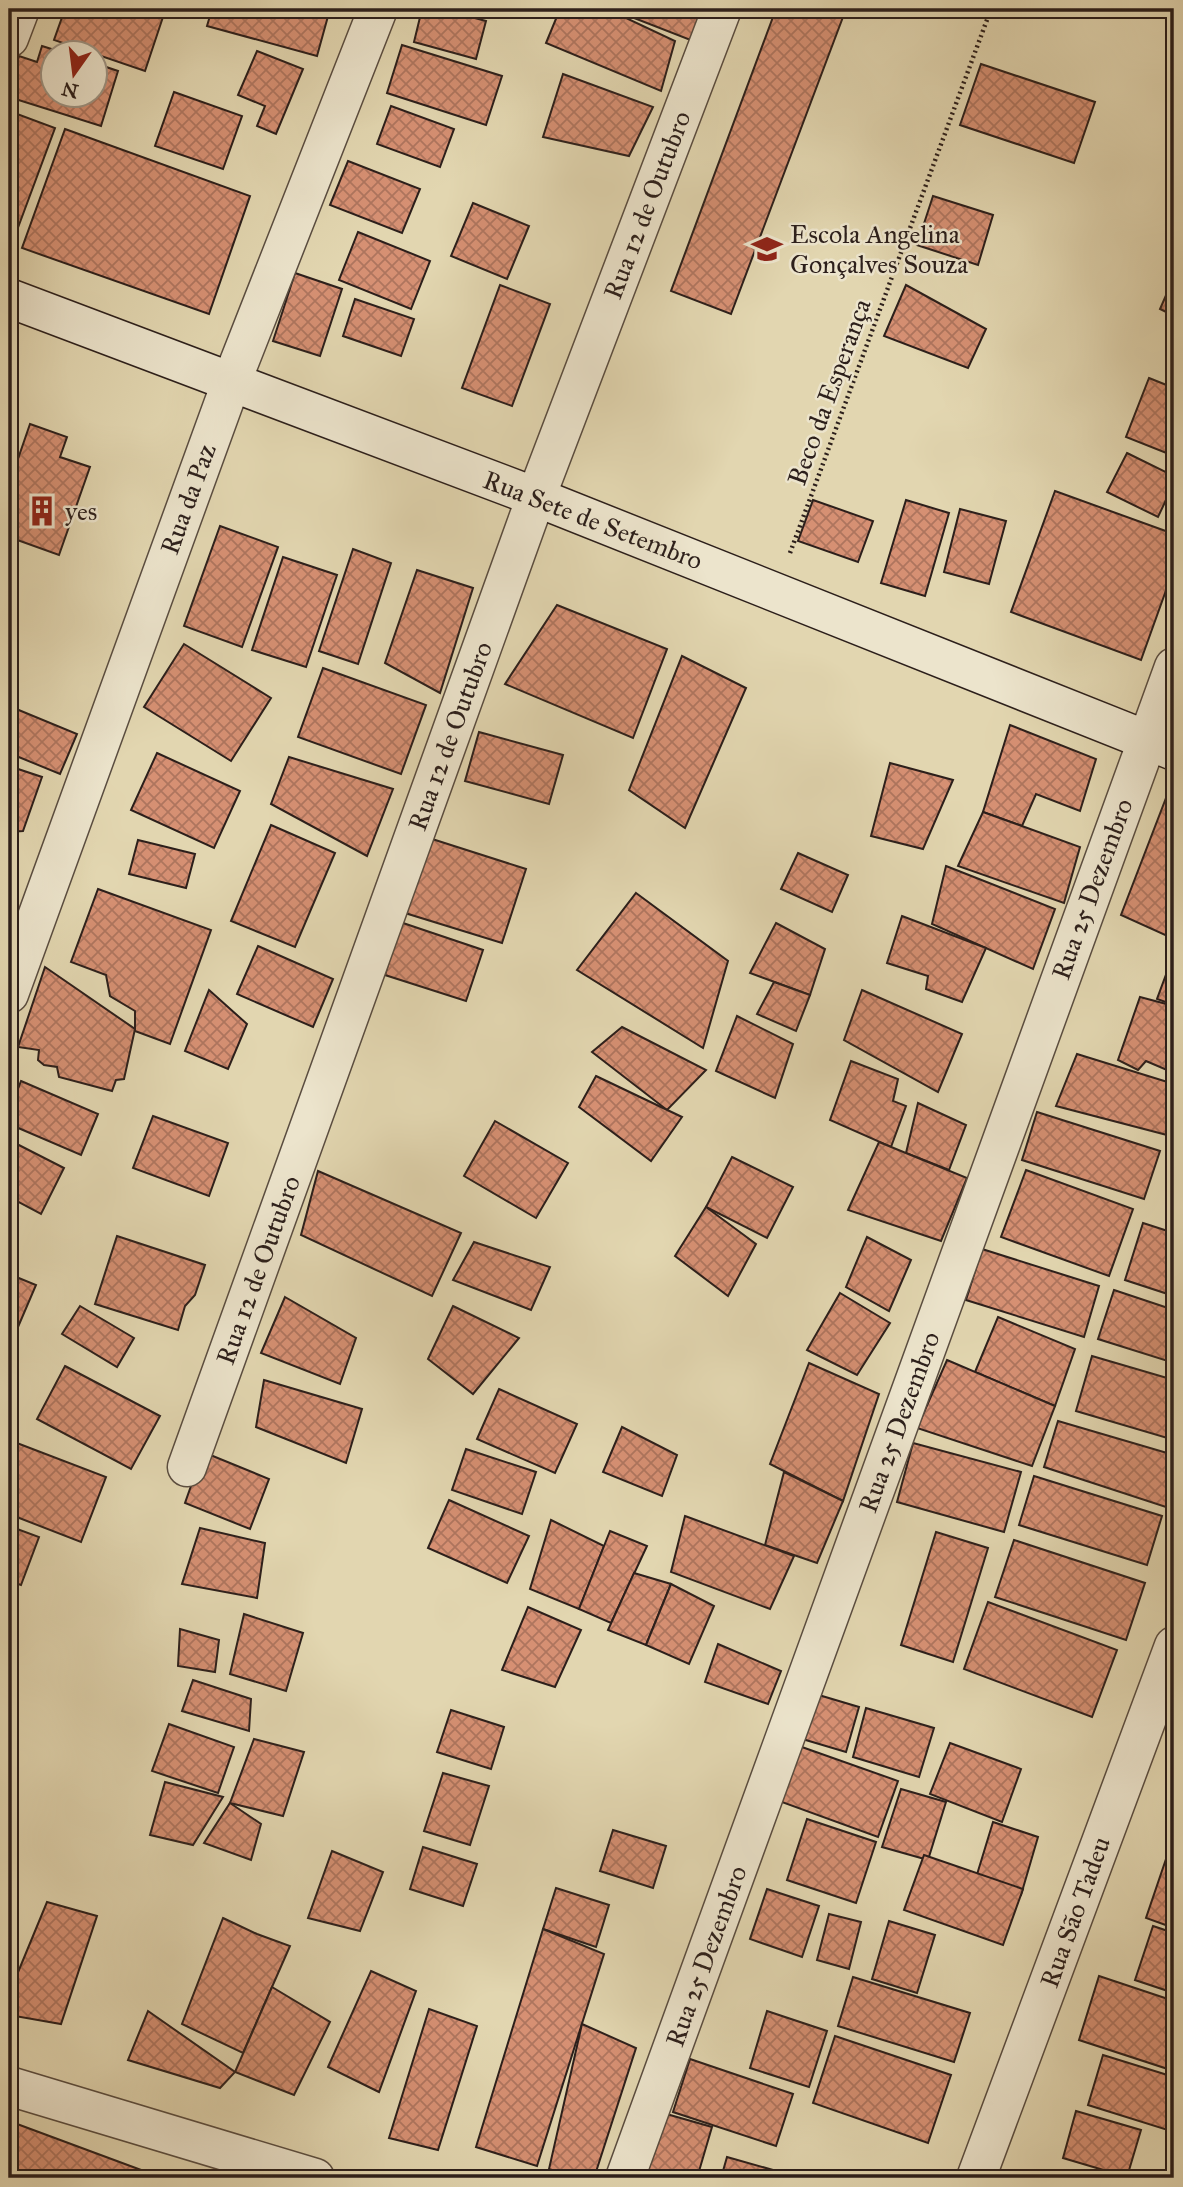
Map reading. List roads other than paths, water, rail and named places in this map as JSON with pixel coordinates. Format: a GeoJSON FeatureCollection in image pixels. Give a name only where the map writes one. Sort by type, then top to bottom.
{"type":"FeatureCollection","features":[{"type":"Feature","properties":{"kind":"street"},"geometry":{"type":"LineString","coordinates":[[9,38],[20,9]]}},
{"type":"Feature","properties":{"kind":"street","name":"Rua da Paz"},"geometry":{"type":"LineString","coordinates":[[9,994],[230,383],[378,9]]}},
{"type":"Feature","properties":{"kind":"street","name":"Rua 12 de Outubro"},"geometry":{"type":"LineString","coordinates":[[187,1467],[536,497],[722,9]]}},
{"type":"Feature","properties":{"kind":"street","name":"Rua Sete de Setembro"},"geometry":{"type":"LineString","coordinates":[[9,298],[536,497],[1160,746]]}},
{"type":"Feature","properties":{"kind":"street","name":"Rua 25 Dezembro"},"geometry":{"type":"LineString","coordinates":[[625,2178],[1160,746],[1174,667]]}},
{"type":"Feature","properties":{"kind":"street","name":"Rua São Tadeu"},"geometry":{"type":"LineString","coordinates":[[976,2178],[1174,1646]]}},
{"type":"Feature","properties":{"kind":"street"},"geometry":{"type":"LineString","coordinates":[[9,2085],[315,2178]]}},
{"type":"Feature","properties":{"kind":"place","name":"Escola Angelina Gonçalves Souza"},"geometry":{"type":"Point","coordinates":[767,249]}},
{"type":"Feature","properties":{"kind":"place","name":"yes"},"geometry":{"type":"Point","coordinates":[42,511]}}]}
